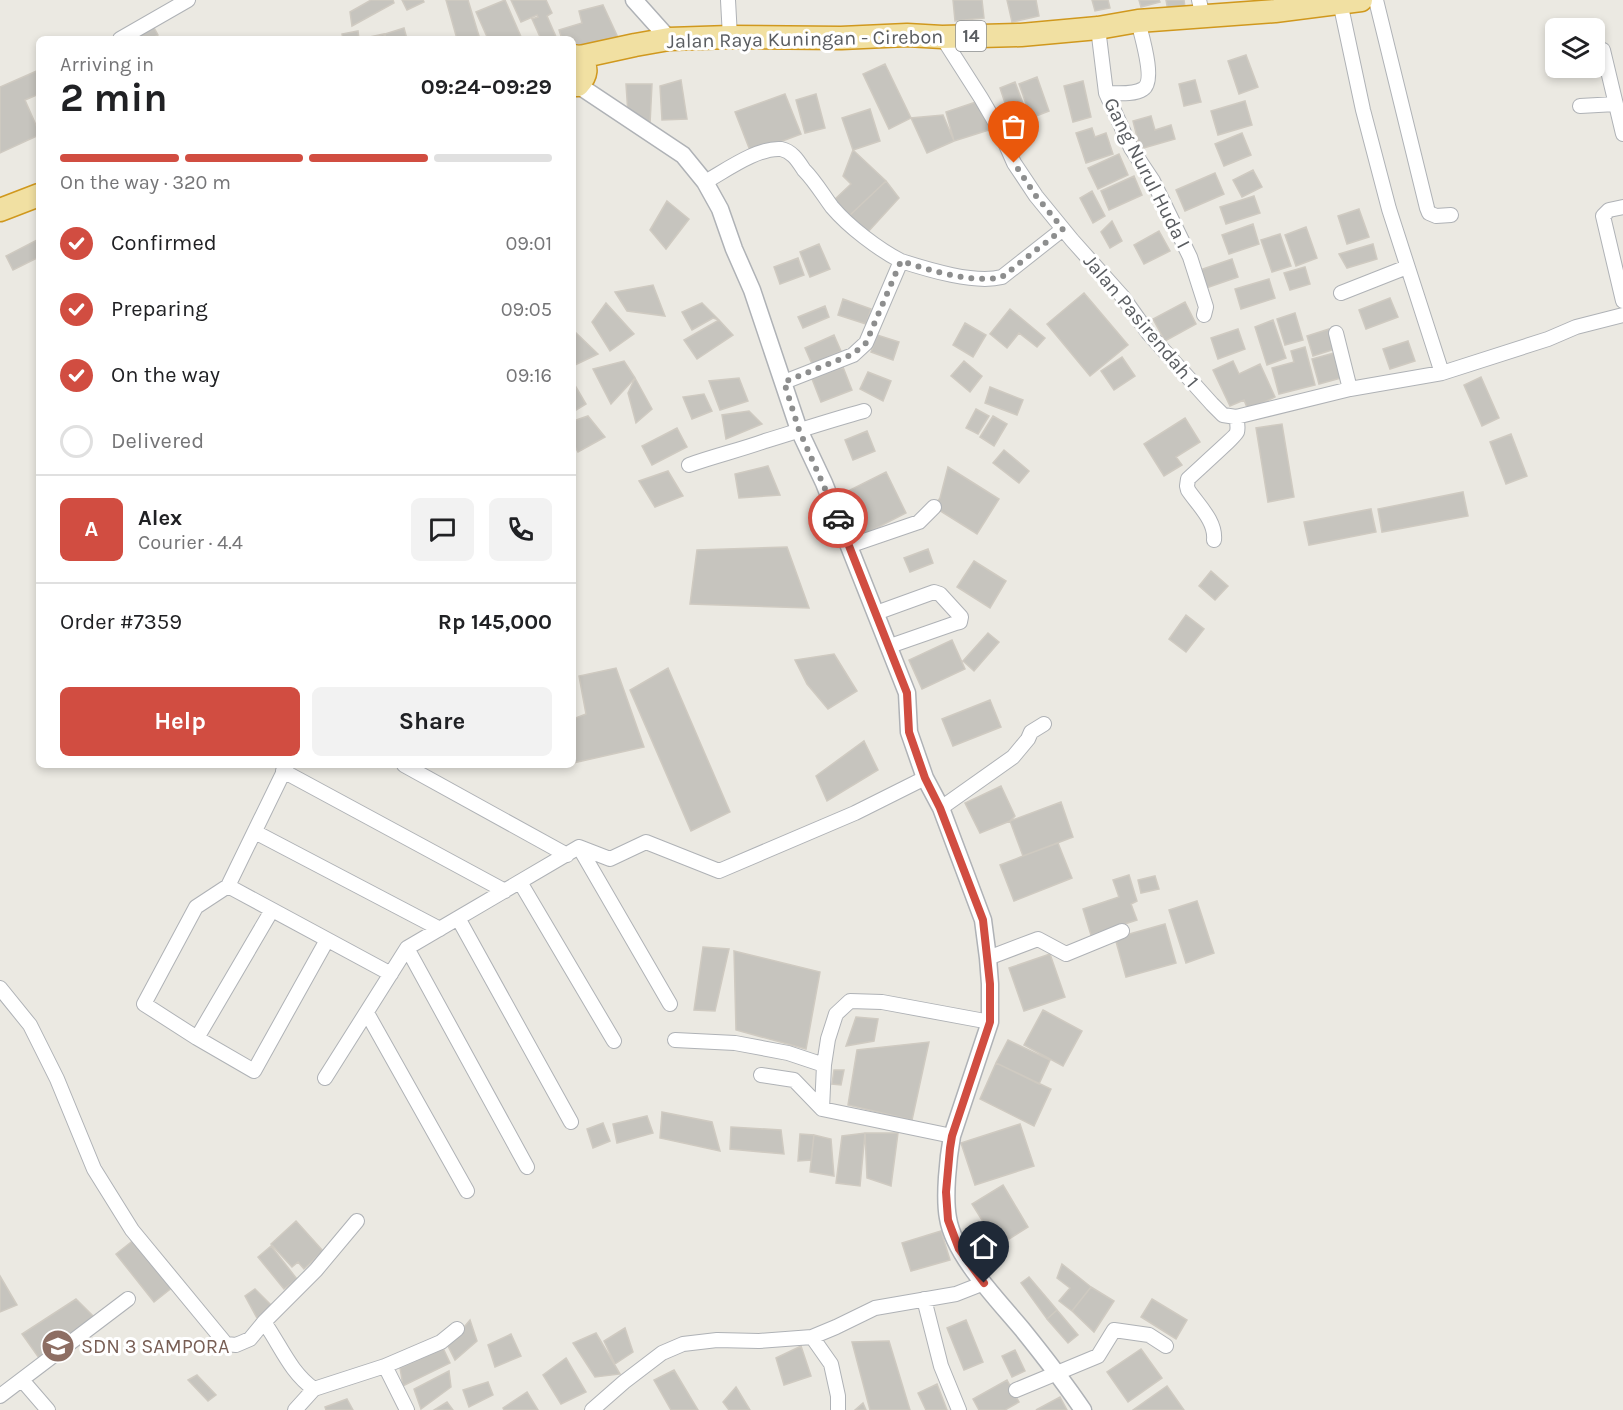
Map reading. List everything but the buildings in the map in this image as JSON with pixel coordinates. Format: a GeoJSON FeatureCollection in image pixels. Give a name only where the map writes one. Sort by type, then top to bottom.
{"type":"FeatureCollection","features":[{"type":"Feature","properties":{"kind":"highway","name":"Jalan Raya Kuningan - Cirebon"},"geometry":{"type":"LineString","coordinates":[[577,57],[669,39],[1021,35],[1098,28],[1201,9],[1351,1]]}},
{"type":"Feature","properties":{"kind":"highway","name":"14"},"geometry":{"type":"LineString","coordinates":[[576,85],[585,76],[586,71],[585,64],[577,57]]}},
{"type":"Feature","properties":{"kind":"highway"},"geometry":{"type":"LineString","coordinates":[[0,210],[36,196]]}},
{"type":"Feature","properties":{"kind":"street"},"geometry":{"type":"LineString","coordinates":[[125,36],[188,0]]}},
{"type":"Feature","properties":{"kind":"street"},"geometry":{"type":"LineString","coordinates":[[634,0],[669,39]]}},
{"type":"Feature","properties":{"kind":"street"},"geometry":{"type":"LineString","coordinates":[[728,0],[730,37]]}},
{"type":"Feature","properties":{"kind":"street"},"geometry":{"type":"LineString","coordinates":[[1376,0],[1427,208],[1429,213],[1436,216],[1451,215]]}},
{"type":"Feature","properties":{"kind":"street"},"geometry":{"type":"LineString","coordinates":[[1351,1],[1363,110],[1389,209],[1442,373]]}},
{"type":"Feature","properties":{"kind":"street"},"geometry":{"type":"LineString","coordinates":[[1106,93],[1134,92],[1144,89],[1148,84],[1149,73],[1138,21]]}},
{"type":"Feature","properties":{"kind":"street","name":"Gang Nurul Huda I"},"geometry":{"type":"LineString","coordinates":[[1098,28],[1106,93],[1131,148],[1153,181],[1190,257],[1206,307],[1204,315]]}},
{"type":"Feature","properties":{"kind":"street","name":"Jalan Pasirendah 1"},"geometry":{"type":"LineString","coordinates":[[942,37],[981,98],[999,129],[1014,163],[1036,196],[1122,296],[1149,333],[1212,404],[1223,415],[1236,417]]}},
{"type":"Feature","properties":{"kind":"street"},"geometry":{"type":"LineString","coordinates":[[1605,58],[1623,134]]}},
{"type":"Feature","properties":{"kind":"street"},"geometry":{"type":"LineString","coordinates":[[576,85],[683,155],[695,168],[720,209],[752,290],[799,430],[890,646],[907,693],[909,732],[925,778],[940,808],[983,920],[988,958],[990,1022],[952,1136],[946,1192],[948,1220],[959,1249],[1058,1374],[1083,1410]]}},
{"type":"Feature","properties":{"kind":"street"},"geometry":{"type":"LineString","coordinates":[[1580,106],[1616,105]]}},
{"type":"Feature","properties":{"kind":"street"},"geometry":{"type":"LineString","coordinates":[[705,183],[765,150],[788,151],[833,207],[853,227],[888,255],[938,272],[991,280],[1002,277],[1063,229]]}},
{"type":"Feature","properties":{"kind":"street"},"geometry":{"type":"LineString","coordinates":[[1623,207],[1609,210],[1603,216],[1623,301]]}},
{"type":"Feature","properties":{"kind":"street"},"geometry":{"type":"LineString","coordinates":[[784,382],[853,354],[866,343],[901,261]]}},
{"type":"Feature","properties":{"kind":"street"},"geometry":{"type":"LineString","coordinates":[[1341,292],[1407,267]]}},
{"type":"Feature","properties":{"kind":"street"},"geometry":{"type":"LineString","coordinates":[[1214,540],[1215,532],[1207,515],[1188,490],[1188,479],[1233,438],[1238,431],[1236,417],[1350,389],[1442,373],[1548,339],[1576,327],[1623,315]]}},
{"type":"Feature","properties":{"kind":"street"},"geometry":{"type":"LineString","coordinates":[[1336,333],[1350,389]]}},
{"type":"Feature","properties":{"kind":"street"},"geometry":{"type":"LineString","coordinates":[[688,465],[864,411]]}},
{"type":"Feature","properties":{"kind":"street"},"geometry":{"type":"LineString","coordinates":[[849,546],[919,522],[934,507]]}},
{"type":"Feature","properties":{"kind":"street"},"geometry":{"type":"LineString","coordinates":[[876,613],[934,592],[940,594],[961,617],[960,622],[890,646]]}},
{"type":"Feature","properties":{"kind":"street"},"geometry":{"type":"LineString","coordinates":[[940,808],[1013,757],[1029,739],[1031,732],[1044,724]]}},
{"type":"Feature","properties":{"kind":"street"},"geometry":{"type":"LineString","coordinates":[[327,940],[254,1071],[144,1004],[196,908],[228,886],[285,768],[505,891]]}},
{"type":"Feature","properties":{"kind":"street"},"geometry":{"type":"LineString","coordinates":[[410,768],[573,851],[610,859],[646,842],[719,872],[855,813],[925,778]]}},
{"type":"Feature","properties":{"kind":"street"},"geometry":{"type":"LineString","coordinates":[[255,832],[440,929]]}},
{"type":"Feature","properties":{"kind":"street"},"geometry":{"type":"LineString","coordinates":[[325,1078],[407,948],[573,851]]}},
{"type":"Feature","properties":{"kind":"street"},"geometry":{"type":"LineString","coordinates":[[573,851],[670,1004]]}},
{"type":"Feature","properties":{"kind":"street"},"geometry":{"type":"LineString","coordinates":[[520,882],[614,1041]]}},
{"type":"Feature","properties":{"kind":"street"},"geometry":{"type":"LineString","coordinates":[[228,886],[391,974]]}},
{"type":"Feature","properties":{"kind":"street"},"geometry":{"type":"LineString","coordinates":[[197,1038],[272,910]]}},
{"type":"Feature","properties":{"kind":"street"},"geometry":{"type":"LineString","coordinates":[[458,918],[571,1122]]}},
{"type":"Feature","properties":{"kind":"street"},"geometry":{"type":"LineString","coordinates":[[988,958],[1038,939],[1066,954],[1122,931]]}},
{"type":"Feature","properties":{"kind":"street"},"geometry":{"type":"LineString","coordinates":[[407,948],[527,1167]]}},
{"type":"Feature","properties":{"kind":"street"},"geometry":{"type":"LineString","coordinates":[[0,988],[30,1025],[57,1079],[94,1169],[132,1230],[226,1344],[236,1345],[250,1339],[316,1270],[357,1221]]}},
{"type":"Feature","properties":{"kind":"street"},"geometry":{"type":"LineString","coordinates":[[822,1108],[828,1039],[836,1014],[850,1000],[882,1002],[990,1022]]}},
{"type":"Feature","properties":{"kind":"street"},"geometry":{"type":"LineString","coordinates":[[367,1013],[467,1191]]}},
{"type":"Feature","properties":{"kind":"street"},"geometry":{"type":"LineString","coordinates":[[675,1040],[735,1043],[788,1053],[824,1065]]}},
{"type":"Feature","properties":{"kind":"street"},"geometry":{"type":"LineString","coordinates":[[761,1075],[794,1080],[822,1108],[952,1136]]}},
{"type":"Feature","properties":{"kind":"street"},"geometry":{"type":"LineString","coordinates":[[592,1410],[662,1353],[683,1344],[717,1340],[759,1341],[812,1337],[875,1308],[956,1294],[984,1283]]}},
{"type":"Feature","properties":{"kind":"street"},"geometry":{"type":"LineString","coordinates":[[0,1396],[128,1299]]}},
{"type":"Feature","properties":{"kind":"street"},"geometry":{"type":"LineString","coordinates":[[924,1299],[941,1366],[959,1410]]}},
{"type":"Feature","properties":{"kind":"street"},"geometry":{"type":"LineString","coordinates":[[264,1322],[294,1371],[314,1389]]}},
{"type":"Feature","properties":{"kind":"street"},"geometry":{"type":"LineString","coordinates":[[295,1410],[314,1389],[384,1366],[441,1342],[457,1329]]}},
{"type":"Feature","properties":{"kind":"street"},"geometry":{"type":"LineString","coordinates":[[1016,1390],[1098,1356],[1114,1330],[1149,1335],[1166,1346]]}},
{"type":"Feature","properties":{"kind":"street"},"geometry":{"type":"LineString","coordinates":[[812,1337],[831,1365],[838,1396],[838,1410]]}},
{"type":"Feature","properties":{"kind":"street"},"geometry":{"type":"LineString","coordinates":[[384,1366],[406,1410]]}},
{"type":"Feature","properties":{"kind":"street"},"geometry":{"type":"LineString","coordinates":[[22,1380],[48,1410]]}},
{"type":"Feature","properties":{"kind":"way so far"},"geometry":{"type":"LineString","coordinates":[[838,518],[799,430],[784,382],[853,354],[866,343],[901,261],[938,272],[991,280],[1002,277],[1063,229],[1036,196],[1014,163]]}},
{"type":"Feature","properties":{"kind":"place","name":"SDN 3 SAMPORA"},"geometry":{"type":"Point","coordinates":[58,1346]}},
{"type":"Feature","properties":{"kind":"route"},"geometry":{"type":"LineString","coordinates":[[838,518],[907,693],[909,732],[925,778],[940,808],[983,920],[990,984],[990,1022],[952,1136],[946,1192],[948,1220],[959,1249],[984,1283]]}}]}
